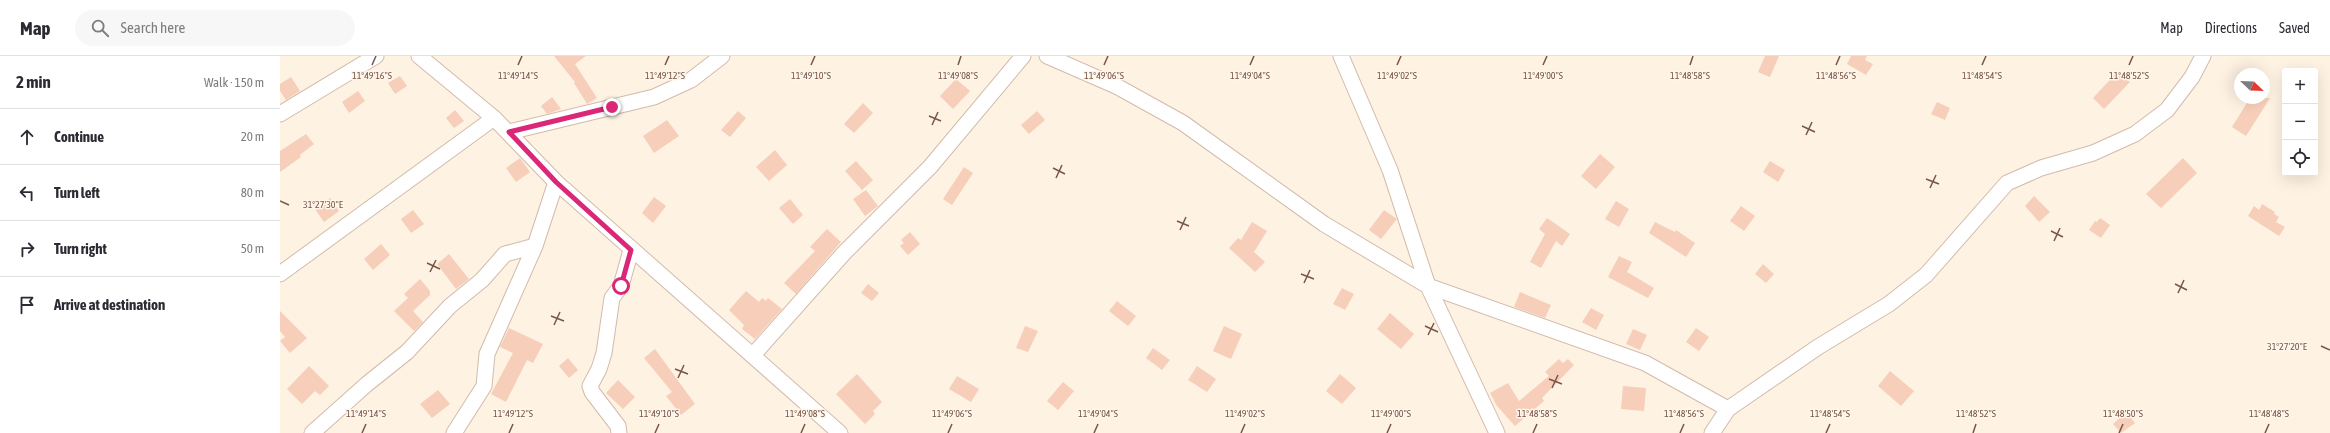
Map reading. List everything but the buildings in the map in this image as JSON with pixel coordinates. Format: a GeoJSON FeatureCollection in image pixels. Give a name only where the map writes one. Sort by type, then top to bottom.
{"type":"FeatureCollection","features":[{"type":"Feature","properties":{"kind":"street"},"geometry":{"type":"LineString","coordinates":[[280,114],[376,56]]}},
{"type":"Feature","properties":{"kind":"street"},"geometry":{"type":"LineString","coordinates":[[419,56],[494,118],[556,182],[631,250],[753,355],[840,433]]}},
{"type":"Feature","properties":{"kind":"street"},"geometry":{"type":"LineString","coordinates":[[509,132],[654,97],[691,80],[722,56]]}},
{"type":"Feature","properties":{"kind":"street"},"geometry":{"type":"LineString","coordinates":[[753,355],[844,253],[930,167],[1023,56]]}},
{"type":"Feature","properties":{"kind":"street"},"geometry":{"type":"LineString","coordinates":[[1047,56],[1118,87],[1182,123],[1324,224],[1428,286],[1645,363],[1728,409]]}},
{"type":"Feature","properties":{"kind":"street"},"geometry":{"type":"LineString","coordinates":[[1340,56],[1390,170],[1428,286],[1497,433]]}},
{"type":"Feature","properties":{"kind":"street"},"geometry":{"type":"LineString","coordinates":[[1712,433],[1728,409],[1818,347],[1890,304],[1926,275],[2007,183],[2041,168],[2093,153],[2135,134],[2167,110],[2192,77],[2203,56]]}},
{"type":"Feature","properties":{"kind":"street"},"geometry":{"type":"LineString","coordinates":[[280,274],[494,118]]}},
{"type":"Feature","properties":{"kind":"street"},"geometry":{"type":"LineString","coordinates":[[454,433],[484,386],[487,354],[536,246],[556,182]]}},
{"type":"Feature","properties":{"kind":"street"},"geometry":{"type":"LineString","coordinates":[[312,433],[367,384],[407,352],[450,306],[482,280],[505,254],[536,246]]}},
{"type":"Feature","properties":{"kind":"street"},"geometry":{"type":"LineString","coordinates":[[619,433],[618,426],[592,392],[590,386],[600,369],[604,353],[612,298],[621,286],[631,250]]}},
{"type":"Feature","properties":{"kind":"route"},"geometry":{"type":"LineString","coordinates":[[612,107],[509,132],[556,182],[631,250],[621,286]]}}]}
